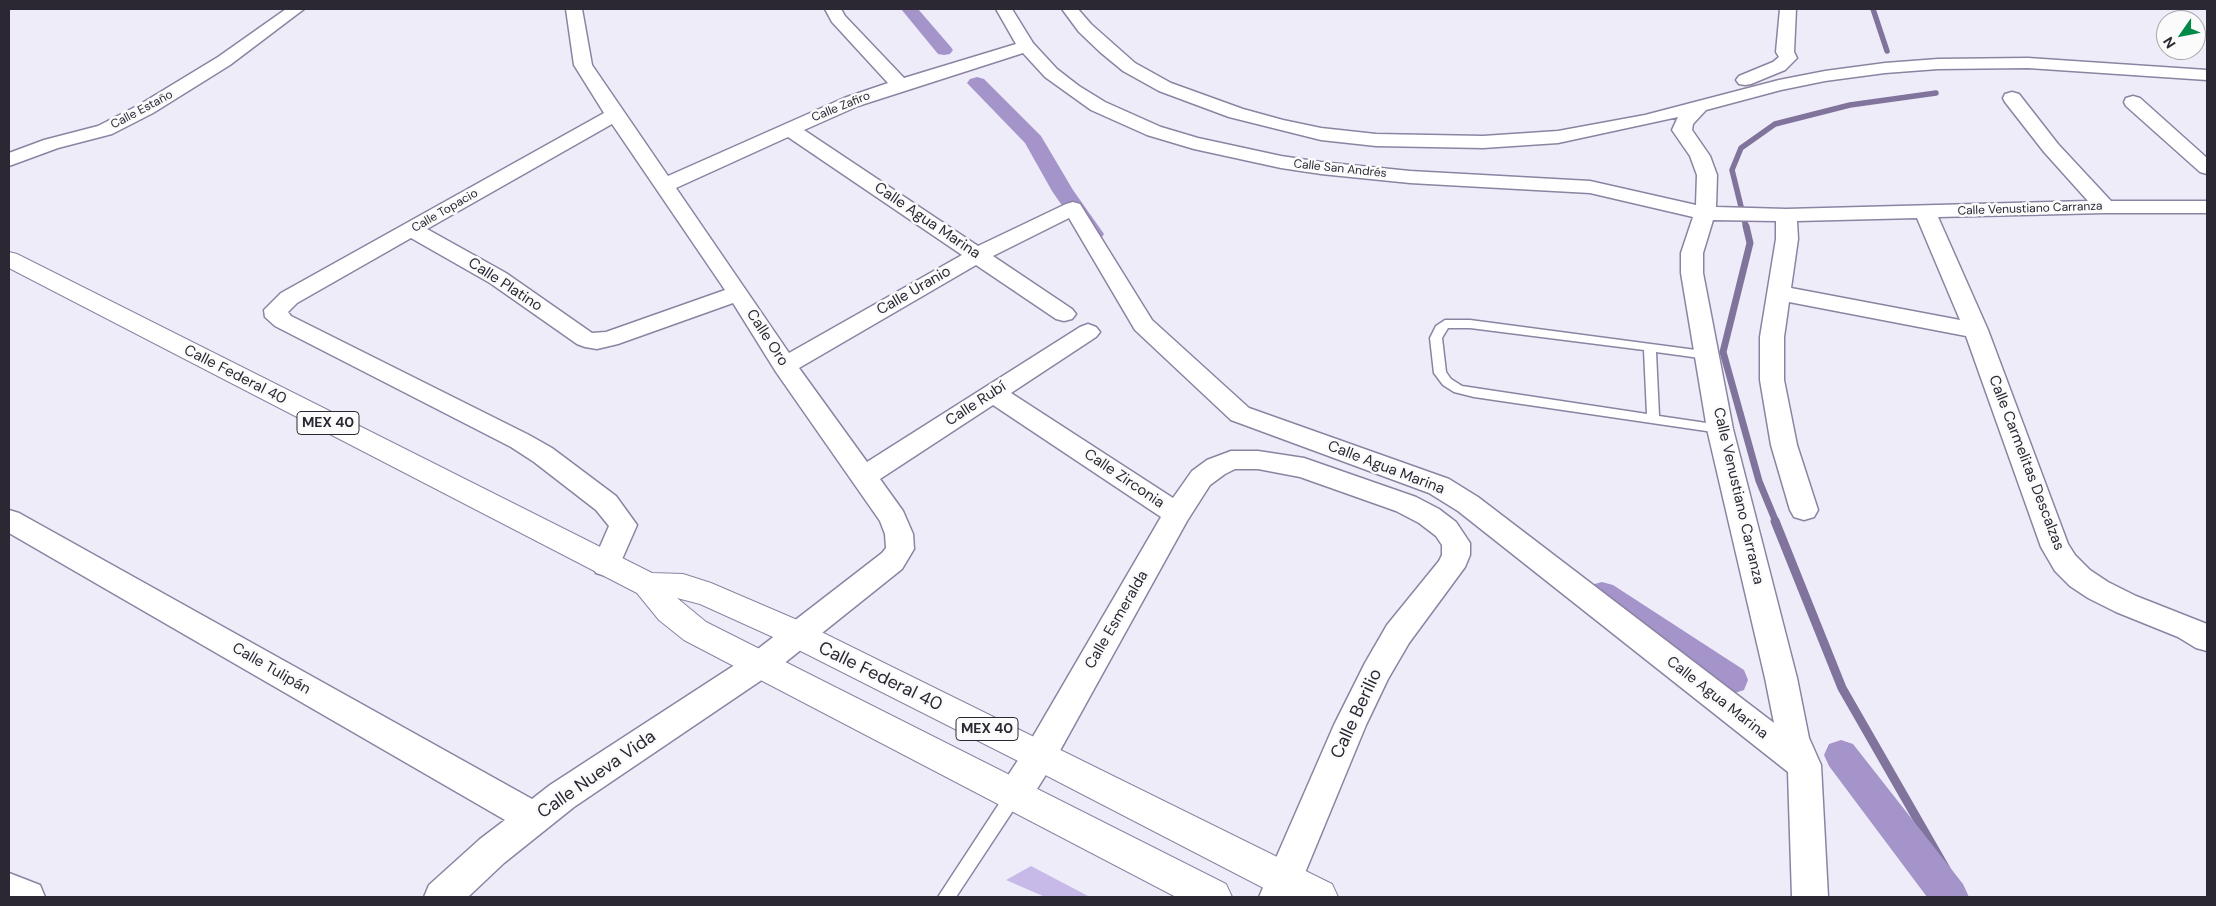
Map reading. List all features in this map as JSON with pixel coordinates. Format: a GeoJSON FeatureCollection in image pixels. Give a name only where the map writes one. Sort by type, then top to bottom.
{"type":"FeatureCollection","features":[{"type":"Feature","properties":{"kind":"main road","name":"Calle Federal 40"},"geometry":{"type":"LineString","coordinates":[[9,259],[606,565],[648,585],[683,586],[711,595],[1040,756],[1280,888],[1319,897]]}},
{"type":"Feature","properties":{"kind":"main road","name":"Calle Federal 40"},"geometry":{"type":"LineString","coordinates":[[648,585],[670,611],[695,630],[1213,897]]}},
{"type":"Feature","properties":{"kind":"main road"},"geometry":{"type":"LineString","coordinates":[[868,718],[892,683]]}},
{"type":"Feature","properties":{"kind":"street","name":"Calle Estaño"},"geometry":{"type":"LineString","coordinates":[[9,160],[52,144],[105,130],[146,109],[264,34],[296,9]]}},
{"type":"Feature","properties":{"kind":"street","name":"Calle Oro"},"geometry":{"type":"LineString","coordinates":[[574,9],[579,49],[583,65],[592,81],[738,293],[785,366],[893,518],[899,534],[900,549],[892,562],[798,636]]}},
{"type":"Feature","properties":{"kind":"street"},"geometry":{"type":"LineString","coordinates":[[833,9],[838,18],[900,85]]}},
{"type":"Feature","properties":{"kind":"street","name":"Calle San Andrés"},"geometry":{"type":"LineString","coordinates":[[1004,9],[1026,46],[1051,73],[1073,90],[1098,106],[1154,131],[1194,143],[1254,157],[1356,172],[1590,187],[1715,214],[1774,216]]}},
{"type":"Feature","properties":{"kind":"street"},"geometry":{"type":"LineString","coordinates":[[1070,9],[1085,28],[1106,48],[1129,67],[1164,87],[1236,113],[1321,134],[1376,140],[1435,142],[1524,140],[1585,132],[1699,107],[1742,94],[1825,76],[1938,64],[2078,65],[2207,75]]}},
{"type":"Feature","properties":{"kind":"street"},"geometry":{"type":"LineString","coordinates":[[1742,94],[1742,85],[1745,80],[1779,66],[1788,58],[1785,52],[1788,9]]}},
{"type":"Feature","properties":{"kind":"street","name":"Calle Zafiro"},"geometry":{"type":"LineString","coordinates":[[663,186],[851,102],[1026,46]]}},
{"type":"Feature","properties":{"kind":"street"},"geometry":{"type":"LineString","coordinates":[[2012,98],[2051,148],[2105,207]]}},
{"type":"Feature","properties":{"kind":"street"},"geometry":{"type":"LineString","coordinates":[[2133,102],[2207,168]]}},
{"type":"Feature","properties":{"kind":"street","name":"Calle Venustiano Carranza"},"geometry":{"type":"LineString","coordinates":[[1699,107],[1684,122],[1682,130],[1700,156],[1707,175],[1707,204],[1715,214],[1692,253],[1692,273],[1720,429],[1781,678],[1793,738],[1804,765],[1810,897]]}},
{"type":"Feature","properties":{"kind":"street","name":"Calle Topacio"},"geometry":{"type":"LineString","coordinates":[[606,565],[622,526],[606,503],[543,455],[520,441],[283,321],[277,317],[276,310],[289,298],[616,114]]}},
{"type":"Feature","properties":{"kind":"street","name":"Calle Agua Marina"},"geometry":{"type":"LineString","coordinates":[[789,129],[1064,314]]}},
{"type":"Feature","properties":{"kind":"street"},"geometry":{"type":"LineString","coordinates":[[1321,134],[1356,172]]}},
{"type":"Feature","properties":{"kind":"street","name":"Calle Venustiano Carranza"},"geometry":{"type":"LineString","coordinates":[[1774,216],[2105,207],[2207,207]]}},
{"type":"Feature","properties":{"kind":"street","name":"Calle Agua Marina"},"geometry":{"type":"LineString","coordinates":[[1073,208],[1143,325],[1240,414],[1439,486],[1461,499],[1804,765]]}},
{"type":"Feature","properties":{"kind":"street","name":"Calle Uranio"},"geometry":{"type":"LineString","coordinates":[[785,366],[978,255],[1073,208]]}},
{"type":"Feature","properties":{"kind":"street","name":"Calle Carmelitas Descalzas"},"geometry":{"type":"LineString","coordinates":[[1925,212],[1976,330],[2055,547],[2065,562],[2080,578],[2098,590],[2126,604],[2189,628],[2207,639]]}},
{"type":"Feature","properties":{"kind":"street"},"geometry":{"type":"LineString","coordinates":[[1774,216],[1787,239],[1770,356],[1772,380],[1784,445],[1804,510]]}},
{"type":"Feature","properties":{"kind":"street","name":"Calle Platino"},"geometry":{"type":"LineString","coordinates":[[412,230],[498,278],[581,336],[597,341],[610,339],[738,293]]}},
{"type":"Feature","properties":{"kind":"street"},"geometry":{"type":"LineString","coordinates":[[1779,294],[1976,330]]}},
{"type":"Feature","properties":{"kind":"street","name":"Calle Rubí"},"geometry":{"type":"LineString","coordinates":[[864,476],[1088,332]]}},
{"type":"Feature","properties":{"kind":"street","name":"Calle Zirconia"},"geometry":{"type":"LineString","coordinates":[[994,393],[1177,514]]}},
{"type":"Feature","properties":{"kind":"street","name":"Calle Esmeralda"},"geometry":{"type":"LineString","coordinates":[[1015,794],[1040,756],[1177,514],[1201,478],[1216,466],[1231,460],[1258,460],[1304,468],[1406,504],[1429,516],[1446,528],[1456,543]]}},
{"type":"Feature","properties":{"kind":"street","name":"Calle Tulipán"},"geometry":{"type":"LineString","coordinates":[[9,520],[534,818]]}},
{"type":"Feature","properties":{"kind":"street","name":"Calle Berilio"},"geometry":{"type":"LineString","coordinates":[[1280,888],[1350,725],[1376,672],[1398,634],[1451,567],[1456,555],[1456,543]]}},
{"type":"Feature","properties":{"kind":"street","name":"Calle Nueva Vida"},"geometry":{"type":"LineString","coordinates":[[442,897],[492,852],[534,818],[578,786],[761,664],[798,636]]}},
{"type":"Feature","properties":{"kind":"street"},"geometry":{"type":"LineString","coordinates":[[9,890],[27,897]]}},
{"type":"Feature","properties":{"kind":"lane"},"geometry":{"type":"LineString","coordinates":[[1707,355],[1470,324],[1445,324],[1440,329],[1436,338],[1440,373],[1446,382],[1458,389],[1474,393],[1720,429]]}},
{"type":"Feature","properties":{"kind":"lane"},"geometry":{"type":"LineString","coordinates":[[1650,348],[1653,419]]}},
{"type":"Feature","properties":{"kind":"lane"},"geometry":{"type":"LineString","coordinates":[[946,897],[1015,794]]}},
{"type":"Feature","properties":{"kind":"shaded area"},"geometry":{"type":"Polygon","coordinates":[[[1031,866],[1090,897],[1045,897],[1006,880],[1031,866]]]}},
{"type":"Feature","properties":{"kind":"waterway"},"geometry":{"type":"LineString","coordinates":[[909,9],[944,50]]}},
{"type":"Feature","properties":{"kind":"waterway"},"geometry":{"type":"LineString","coordinates":[[1873,9],[1887,51]]}},
{"type":"Feature","properties":{"kind":"waterway"},"geometry":{"type":"LineString","coordinates":[[977,83],[1034,140],[1063,191],[1093,234]]}},
{"type":"Feature","properties":{"kind":"waterway"},"geometry":{"type":"LineString","coordinates":[[1746,227],[1732,170],[1741,148],[1775,124],[1850,105],[1936,93]]}},
{"type":"Feature","properties":{"kind":"waterway"},"geometry":{"type":"LineString","coordinates":[[1746,226],[1750,243],[1723,352],[1759,481],[1776,522]]}},
{"type":"Feature","properties":{"kind":"waterway"},"geometry":{"type":"LineString","coordinates":[[1775,521],[1842,688],[1962,897]]}},
{"type":"Feature","properties":{"kind":"waterway"},"geometry":{"type":"LineString","coordinates":[[1602,594],[1732,680]]}},
{"type":"Feature","properties":{"kind":"waterway"},"geometry":{"type":"LineString","coordinates":[[1841,755],[1950,897]]}}]}
